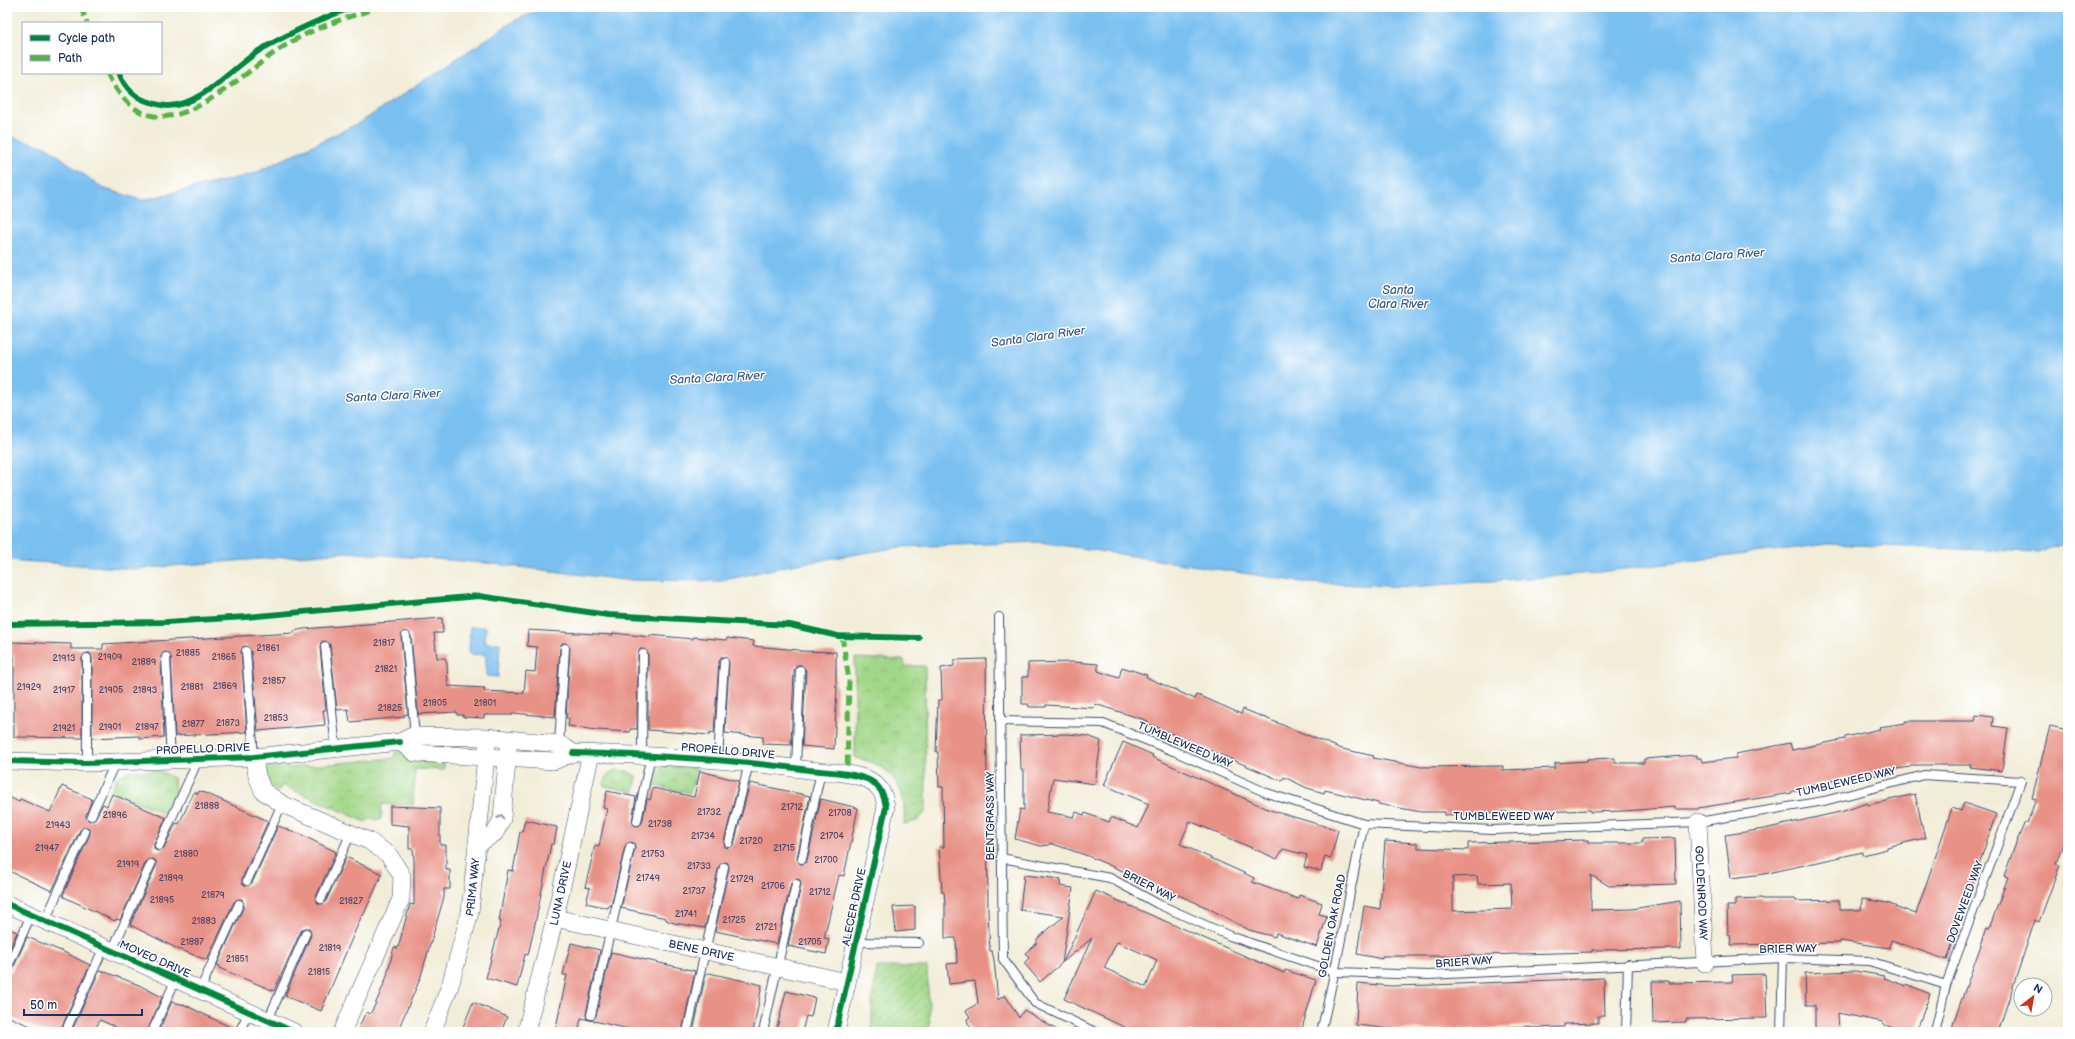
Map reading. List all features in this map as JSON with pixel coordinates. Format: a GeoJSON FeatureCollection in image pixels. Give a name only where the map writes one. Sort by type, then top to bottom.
{"type":"FeatureCollection","features":[{"type":"Feature","properties":{"kind":"street","name":"PROPELLO DRIVE"},"geometry":{"type":"LineString","coordinates":[[7,761],[115,763],[198,760],[254,757],[336,749],[407,739],[487,737],[508,739],[591,753],[718,760],[821,771],[860,777],[879,786]]}},
{"type":"Feature","properties":{"kind":"street","name":"PRIMA WAY"},"geometry":{"type":"LineString","coordinates":[[432,1032],[450,986],[470,912],[487,758],[487,737]]}},
{"type":"Feature","properties":{"kind":"street","name":"PROPELLO DRIVE"},"geometry":{"type":"LineString","coordinates":[[407,739],[415,753],[508,760],[554,761],[566,748]]}},
{"type":"Feature","properties":{"kind":"street"},"geometry":{"type":"LineString","coordinates":[[477,845],[495,833],[502,819],[508,760],[508,739]]}},
{"type":"Feature","properties":{"kind":"street","name":"LUNA DRIVE"},"geometry":{"type":"LineString","coordinates":[[526,1032],[555,918],[591,753]]}},
{"type":"Feature","properties":{"kind":"street"},"geometry":{"type":"LineString","coordinates":[[254,757],[257,776],[263,791],[282,804],[369,841],[389,855],[402,876],[401,900],[342,1032]]}},
{"type":"Feature","properties":{"kind":"street","name":"ALECER DRIVE"},"geometry":{"type":"LineString","coordinates":[[836,1032],[886,807],[884,796],[879,786]]}},
{"type":"Feature","properties":{"kind":"street","name":"GOLDENROD WAY"},"geometry":{"type":"LineString","coordinates":[[1698,822],[1705,964]]}},
{"type":"Feature","properties":{"kind":"street","name":"MOVEO DRIVE"},"geometry":{"type":"LineString","coordinates":[[7,904],[294,1032]]}},
{"type":"Feature","properties":{"kind":"street","name":"BENE DRIVE"},"geometry":{"type":"LineString","coordinates":[[555,918],[847,982]]}},
{"type":"Feature","properties":{"kind":"lane","name":"BENTGRASS WAY"},"geometry":{"type":"LineString","coordinates":[[999,617],[1003,959],[1035,1004],[1094,1032]]}},
{"type":"Feature","properties":{"kind":"lane"},"geometry":{"type":"LineString","coordinates":[[406,636],[407,739]]}},
{"type":"Feature","properties":{"kind":"lane"},"geometry":{"type":"LineString","coordinates":[[324,646],[336,749]]}},
{"type":"Feature","properties":{"kind":"lane"},"geometry":{"type":"LineString","coordinates":[[565,648],[566,748]]}},
{"type":"Feature","properties":{"kind":"lane"},"geometry":{"type":"LineString","coordinates":[[246,651],[254,757]]}},
{"type":"Feature","properties":{"kind":"lane"},"geometry":{"type":"LineString","coordinates":[[637,821],[646,755],[643,654]]}},
{"type":"Feature","properties":{"kind":"lane"},"geometry":{"type":"LineString","coordinates":[[166,657],[171,761]]}},
{"type":"Feature","properties":{"kind":"lane"},"geometry":{"type":"LineString","coordinates":[[87,658],[87,763]]}},
{"type":"Feature","properties":{"kind":"lane"},"geometry":{"type":"LineString","coordinates":[[718,760],[724,662]]}},
{"type":"Feature","properties":{"kind":"lane"},"geometry":{"type":"LineString","coordinates":[[796,768],[800,670]]}},
{"type":"Feature","properties":{"kind":"lane","name":"TUMBLEWEED WAY"},"geometry":{"type":"LineString","coordinates":[[1000,721],[1103,723],[1176,752],[1267,793],[1364,824],[1493,830],[1698,822],[1824,801],[1924,775],[2021,781]]}},
{"type":"Feature","properties":{"kind":"lane"},"geometry":{"type":"LineString","coordinates":[[159,846],[198,760]]}},
{"type":"Feature","properties":{"kind":"lane"},"geometry":{"type":"LineString","coordinates":[[91,816],[115,763]]}},
{"type":"Feature","properties":{"kind":"lane"},"geometry":{"type":"LineString","coordinates":[[729,843],[749,763]]}},
{"type":"Feature","properties":{"kind":"lane"},"geometry":{"type":"LineString","coordinates":[[802,858],[821,771]]}},
{"type":"Feature","properties":{"kind":"lane","name":"DOVEWEED WAY"},"geometry":{"type":"LineString","coordinates":[[1934,1032],[1946,984],[2021,781]]}},
{"type":"Feature","properties":{"kind":"lane"},"geometry":{"type":"LineString","coordinates":[[247,881],[282,804]]}},
{"type":"Feature","properties":{"kind":"lane","name":"GOLDEN OAK ROAD"},"geometry":{"type":"LineString","coordinates":[[1321,1032],[1335,972],[1353,873],[1364,824]]}},
{"type":"Feature","properties":{"kind":"lane"},"geometry":{"type":"LineString","coordinates":[[7,968],[38,918],[85,832]]}},
{"type":"Feature","properties":{"kind":"lane"},"geometry":{"type":"LineString","coordinates":[[321,899],[351,833]]}},
{"type":"Feature","properties":{"kind":"lane"},"geometry":{"type":"LineString","coordinates":[[592,1015],[630,847]]}},
{"type":"Feature","properties":{"kind":"lane","name":"BRIER WAY"},"geometry":{"type":"LineString","coordinates":[[1001,858],[1110,878],[1158,904],[1230,936],[1335,972],[1428,975],[1628,964],[1705,964],[1783,958],[1869,961],[1946,984]]}},
{"type":"Feature","properties":{"kind":"lane"},"geometry":{"type":"LineString","coordinates":[[67,1028],[151,864]]}},
{"type":"Feature","properties":{"kind":"lane"},"geometry":{"type":"LineString","coordinates":[[687,1032],[724,867]]}},
{"type":"Feature","properties":{"kind":"lane"},"geometry":{"type":"LineString","coordinates":[[764,1032],[796,884]]}},
{"type":"Feature","properties":{"kind":"lane"},"geometry":{"type":"LineString","coordinates":[[200,990],[239,904]]}},
{"type":"Feature","properties":{"kind":"lane"},"geometry":{"type":"LineString","coordinates":[[268,1020],[306,933]]}},
{"type":"Feature","properties":{"kind":"lane"},"geometry":{"type":"LineString","coordinates":[[856,942],[918,942]]}},
{"type":"Feature","properties":{"kind":"lane"},"geometry":{"type":"LineString","coordinates":[[1781,1032],[1783,958]]}},
{"type":"Feature","properties":{"kind":"lane"},"geometry":{"type":"LineString","coordinates":[[1626,1032],[1628,964]]}},
{"type":"Feature","properties":{"kind":"lane"},"geometry":{"type":"LineString","coordinates":[[152,1032],[176,979]]}},
{"type":"Feature","properties":{"kind":"lane"},"geometry":{"type":"LineString","coordinates":[[239,1032],[248,1012]]}},
{"type":"Feature","properties":{"kind":"green space"},"geometry":{"type":"Polygon","coordinates":[[[855,658],[904,660],[905,666],[925,666],[926,811],[917,821],[904,824],[903,799],[900,789],[888,772],[868,761],[855,758],[855,658]]]}},
{"type":"Feature","properties":{"kind":"green space"},"geometry":{"type":"Polygon","coordinates":[[[395,752],[405,753],[419,761],[444,764],[444,770],[415,769],[413,805],[382,804],[381,820],[368,819],[366,822],[282,785],[279,791],[271,786],[266,774],[269,767],[274,764],[287,763],[287,768],[394,758],[395,752]]]}},
{"type":"Feature","properties":{"kind":"green space"},"geometry":{"type":"Polygon","coordinates":[[[665,766],[697,768],[690,793],[651,785],[655,772],[665,766]]]}},
{"type":"Feature","properties":{"kind":"green space"},"geometry":{"type":"Polygon","coordinates":[[[615,770],[627,771],[637,777],[634,792],[604,786],[607,775],[615,770]]]}},
{"type":"Feature","properties":{"kind":"green space"},"geometry":{"type":"Polygon","coordinates":[[[128,771],[161,771],[174,779],[175,791],[165,814],[111,790],[117,777],[128,771]]]}},
{"type":"Feature","properties":{"kind":"green space"},"geometry":{"type":"Polygon","coordinates":[[[877,967],[927,967],[930,1029],[872,1032],[872,1001],[877,967]]]}},
{"type":"Feature","properties":{"kind":"water","name":"Santa Clara River"},"geometry":{"type":"Polygon","coordinates":[[[545,7],[2068,7],[2068,543],[2037,552],[1828,544],[1583,574],[1412,587],[1308,583],[1041,542],[900,547],[786,566],[721,581],[625,580],[486,563],[347,552],[135,569],[7,560],[7,136],[47,147],[102,188],[142,200],[253,174],[361,122],[514,21],[545,7]]]}},
{"type":"Feature","properties":{"kind":"water"},"geometry":{"type":"Polygon","coordinates":[[[470,627],[486,627],[485,643],[500,643],[498,677],[486,676],[486,655],[469,654],[470,627]]]}},
{"type":"Feature","properties":{"kind":"building"},"geometry":{"type":"Polygon","coordinates":[[[442,618],[443,633],[434,633],[437,658],[445,658],[447,663],[448,686],[485,688],[484,691],[524,693],[526,671],[535,672],[537,647],[527,646],[528,630],[613,635],[613,633],[650,637],[650,635],[693,639],[693,637],[726,640],[727,638],[754,641],[753,646],[799,651],[836,652],[837,687],[834,749],[802,746],[806,670],[801,665],[797,665],[794,670],[791,745],[763,744],[763,737],[725,733],[729,662],[725,657],[721,657],[719,662],[714,733],[710,732],[710,735],[648,730],[648,654],[643,649],[640,649],[638,654],[637,729],[630,729],[630,732],[596,730],[568,726],[569,718],[566,718],[570,648],[566,643],[562,643],[560,648],[555,717],[513,713],[513,715],[484,715],[484,718],[463,717],[463,715],[457,715],[457,712],[418,714],[411,636],[406,631],[403,632],[401,636],[408,714],[404,715],[404,717],[350,722],[348,709],[337,710],[330,645],[325,641],[321,642],[320,647],[326,710],[323,710],[325,725],[258,731],[251,651],[246,646],[243,647],[241,651],[247,732],[175,736],[171,657],[166,652],[163,653],[161,657],[164,737],[140,739],[139,736],[92,738],[92,658],[90,653],[87,653],[82,658],[82,738],[14,737],[14,656],[12,656],[12,642],[71,644],[71,649],[103,649],[103,644],[294,633],[294,631],[303,629],[442,618]]]}},
{"type":"Feature","properties":{"kind":"building"},"geometry":{"type":"Polygon","coordinates":[[[986,659],[988,912],[990,951],[992,951],[994,960],[998,1000],[1005,995],[1019,1018],[1024,1010],[1060,1032],[974,1032],[968,1023],[967,1019],[970,1017],[966,1011],[978,1003],[975,981],[949,984],[947,964],[957,963],[956,938],[945,938],[945,904],[944,892],[942,892],[939,847],[944,847],[943,787],[939,787],[938,752],[936,752],[938,700],[942,700],[941,668],[954,666],[954,660],[986,659]]]}},
{"type":"Feature","properties":{"kind":"building"},"geometry":{"type":"Polygon","coordinates":[[[1074,662],[1098,664],[1098,671],[1119,678],[1122,667],[1147,675],[1146,677],[1195,699],[1196,695],[1203,697],[1241,714],[1243,709],[1342,749],[1374,756],[1373,758],[1421,767],[1503,766],[1503,770],[1555,768],[1555,763],[1587,761],[1587,759],[1615,758],[1615,763],[1644,763],[1644,759],[1697,755],[1697,758],[1701,758],[1702,762],[1736,758],[1736,754],[1790,743],[1792,750],[1845,739],[1845,737],[1880,729],[1879,727],[1906,723],[1905,721],[1975,721],[1976,715],[1993,717],[1992,726],[2008,728],[2002,771],[1970,767],[1971,765],[1910,765],[1910,767],[1880,772],[1880,774],[1847,782],[1846,778],[1800,788],[1800,790],[1792,791],[1792,793],[1698,809],[1675,809],[1675,807],[1625,811],[1590,812],[1590,810],[1518,813],[1518,811],[1445,815],[1445,812],[1421,812],[1378,804],[1325,790],[1324,793],[1307,788],[1284,777],[1282,781],[1147,723],[1148,721],[1095,704],[1094,708],[1046,705],[1046,707],[1029,707],[1028,704],[1022,704],[1022,677],[1028,677],[1028,663],[1074,662]]]}},
{"type":"Feature","properties":{"kind":"building"},"geometry":{"type":"Polygon","coordinates":[[[2050,726],[2068,730],[2068,828],[2056,864],[2060,865],[2039,922],[2035,920],[2016,977],[2013,977],[2013,987],[1998,1032],[1959,1032],[1952,1029],[1954,1021],[1987,928],[1989,929],[2008,877],[2004,876],[2016,843],[2025,822],[2027,823],[2036,799],[2032,798],[2050,726]]]}},
{"type":"Feature","properties":{"kind":"building"},"geometry":{"type":"Polygon","coordinates":[[[1068,734],[1088,736],[1101,741],[1095,784],[1053,778],[1047,812],[1074,817],[1076,812],[1084,815],[1085,813],[1109,822],[1111,817],[1138,828],[1149,804],[1104,785],[1123,742],[1153,755],[1152,757],[1270,810],[1338,830],[1331,858],[1325,856],[1321,871],[1304,867],[1307,855],[1283,849],[1277,859],[1190,821],[1180,844],[1254,878],[1252,882],[1298,899],[1299,895],[1322,903],[1319,914],[1327,916],[1317,947],[1276,933],[1275,937],[1249,930],[1206,907],[1088,856],[1050,843],[1049,845],[1041,846],[1015,839],[1020,809],[1024,810],[1024,770],[1021,770],[1020,735],[1068,734]]]}},
{"type":"Feature","properties":{"kind":"building"},"geometry":{"type":"Polygon","coordinates":[[[700,771],[739,781],[724,842],[725,847],[728,848],[734,844],[750,783],[810,796],[797,858],[800,864],[804,864],[807,860],[821,799],[858,808],[844,876],[839,875],[824,938],[829,939],[826,954],[788,946],[801,885],[800,880],[797,879],[791,883],[777,944],[715,931],[729,868],[728,863],[725,862],[719,866],[705,928],[674,923],[666,920],[666,918],[621,908],[635,848],[634,843],[631,842],[625,846],[611,906],[609,905],[608,908],[586,903],[590,888],[585,887],[595,845],[599,846],[607,809],[603,808],[607,791],[636,797],[632,822],[634,825],[638,826],[642,823],[647,799],[650,800],[653,788],[694,797],[700,771]]]}},
{"type":"Feature","properties":{"kind":"building"},"geometry":{"type":"Polygon","coordinates":[[[62,786],[92,799],[86,816],[89,821],[94,820],[103,804],[107,806],[112,794],[166,818],[154,844],[154,849],[157,851],[164,848],[176,823],[179,824],[194,792],[198,794],[199,791],[208,794],[268,821],[242,879],[242,884],[245,886],[252,883],[278,826],[300,834],[336,852],[316,897],[318,904],[322,904],[326,901],[346,857],[382,874],[363,916],[362,915],[321,1011],[285,996],[311,935],[309,928],[305,928],[301,931],[274,991],[219,968],[220,966],[217,965],[244,906],[242,899],[238,899],[234,902],[207,960],[178,949],[130,925],[156,866],[156,861],[153,859],[146,862],[120,920],[116,919],[115,921],[64,897],[63,895],[90,834],[90,829],[87,827],[80,830],[52,891],[7,870],[7,796],[19,802],[20,799],[50,812],[62,786]]]}},
{"type":"Feature","properties":{"kind":"building"},"geometry":{"type":"Polygon","coordinates":[[[1915,794],[1925,838],[1887,847],[1887,849],[1863,855],[1863,852],[1764,874],[1731,878],[1725,835],[1764,829],[1844,811],[1867,803],[1868,805],[1915,794]]]}},
{"type":"Feature","properties":{"kind":"building"},"geometry":{"type":"Polygon","coordinates":[[[1964,803],[1996,814],[1947,960],[1891,940],[1890,948],[1840,941],[1840,943],[1731,945],[1730,935],[1728,935],[1727,906],[1735,906],[1735,899],[1795,899],[1796,901],[1839,900],[1839,910],[1861,910],[1862,899],[1887,903],[1916,914],[1952,808],[1961,811],[1964,803]]]}},
{"type":"Feature","properties":{"kind":"building"},"geometry":{"type":"Polygon","coordinates":[[[390,806],[440,808],[440,845],[446,845],[446,870],[450,870],[450,889],[444,889],[444,897],[420,979],[397,1032],[357,1032],[364,1016],[367,1012],[370,1014],[375,1005],[386,979],[394,947],[398,948],[410,904],[414,905],[414,860],[413,849],[409,849],[409,826],[390,824],[390,806]]]}},
{"type":"Feature","properties":{"kind":"building"},"geometry":{"type":"Polygon","coordinates":[[[525,820],[557,827],[554,844],[551,844],[528,955],[525,954],[517,987],[486,978],[501,921],[499,921],[508,870],[513,871],[520,832],[522,832],[525,820]]]}},
{"type":"Feature","properties":{"kind":"building"},"geometry":{"type":"Polygon","coordinates":[[[1675,838],[1676,884],[1609,886],[1591,875],[1591,910],[1632,909],[1680,901],[1681,949],[1592,950],[1592,952],[1447,956],[1382,956],[1382,959],[1357,954],[1364,906],[1380,909],[1385,841],[1418,843],[1418,848],[1468,850],[1468,843],[1588,840],[1588,843],[1642,843],[1642,839],[1675,838]],[[1477,876],[1453,877],[1453,911],[1512,909],[1511,883],[1478,884],[1477,876]]]}},
{"type":"Feature","properties":{"kind":"building"},"geometry":{"type":"Polygon","coordinates":[[[1024,875],[1061,879],[1060,886],[1073,888],[1062,963],[1040,982],[1024,963],[1029,958],[1025,953],[1037,943],[1037,939],[1064,916],[1020,910],[1024,875]]]}},
{"type":"Feature","properties":{"kind":"building"},"geometry":{"type":"Polygon","coordinates":[[[1096,891],[1284,973],[1285,970],[1316,980],[1301,1032],[1135,1032],[1064,999],[1092,938],[1063,962],[1096,891]],[[1117,942],[1104,968],[1146,987],[1157,960],[1117,942]]]}},
{"type":"Feature","properties":{"kind":"building"},"geometry":{"type":"Polygon","coordinates":[[[915,906],[915,930],[896,932],[893,907],[915,906]]]}},
{"type":"Feature","properties":{"kind":"building"},"geometry":{"type":"Polygon","coordinates":[[[7,928],[17,932],[7,955],[7,928]]]}},
{"type":"Feature","properties":{"kind":"building"},"geometry":{"type":"Polygon","coordinates":[[[27,937],[66,953],[90,965],[62,1026],[63,1032],[44,1032],[7,1016],[7,974],[12,971],[27,937]]]}},
{"type":"Feature","properties":{"kind":"building"},"geometry":{"type":"Polygon","coordinates":[[[571,943],[600,950],[586,1014],[587,1019],[590,1020],[596,1016],[611,952],[695,971],[682,1032],[642,1032],[581,1018],[578,1032],[555,1032],[567,975],[563,975],[571,943]]]}},
{"type":"Feature","properties":{"kind":"building"},"geometry":{"type":"Polygon","coordinates":[[[100,970],[139,985],[162,997],[147,1032],[127,1032],[100,1020],[94,1032],[71,1032],[100,970]]]}},
{"type":"Feature","properties":{"kind":"building"},"geometry":{"type":"Polygon","coordinates":[[[1855,971],[1885,976],[1884,978],[1906,986],[1906,984],[1930,994],[1916,1032],[1906,1032],[1882,1024],[1883,1022],[1838,1013],[1839,1032],[1815,1032],[1815,1005],[1806,1005],[1805,973],[1855,971]]]}},
{"type":"Feature","properties":{"kind":"building"},"geometry":{"type":"Polygon","coordinates":[[[709,973],[762,985],[753,1032],[693,1032],[706,974],[709,973]]]}},
{"type":"Feature","properties":{"kind":"building"},"geometry":{"type":"Polygon","coordinates":[[[1765,974],[1767,1018],[1686,1019],[1686,1022],[1653,1023],[1652,981],[1669,981],[1669,983],[1733,982],[1732,975],[1765,974]]]}},
{"type":"Feature","properties":{"kind":"building"},"geometry":{"type":"Polygon","coordinates":[[[1604,978],[1605,1016],[1598,1016],[1598,1023],[1564,1024],[1564,1027],[1531,1028],[1531,1026],[1453,1030],[1391,1029],[1356,1025],[1358,983],[1390,986],[1604,978]]]}},
{"type":"Feature","properties":{"kind":"building"},"geometry":{"type":"Polygon","coordinates":[[[786,991],[815,998],[811,1017],[806,1016],[802,1032],[776,1032],[786,991]]]}},
{"type":"Feature","properties":{"kind":"building"},"geometry":{"type":"Polygon","coordinates":[[[172,1002],[185,1005],[234,1029],[234,1032],[158,1032],[172,1002]]]}},
{"type":"Feature","properties":{"kind":"building"},"geometry":{"type":"Polygon","coordinates":[[[473,1002],[507,1017],[501,1032],[495,1032],[484,1027],[482,1032],[461,1032],[473,1002]]]}},
{"type":"Feature","properties":{"kind":"marked path"},"geometry":{"type":"LineString","coordinates":[[81,7],[87,22]]}},
{"type":"Feature","properties":{"kind":"marked path"},"geometry":{"type":"LineString","coordinates":[[108,74],[127,102],[149,115],[172,116],[196,107],[221,92],[269,57],[302,36],[335,22],[381,7]]}},
{"type":"Feature","properties":{"kind":"marked path"},"geometry":{"type":"LineString","coordinates":[[842,636],[849,680],[847,774]]}},
{"type":"Feature","properties":{"kind":"cycle path"},"geometry":{"type":"LineString","coordinates":[[120,74],[127,88],[139,98],[164,106],[180,104],[192,100],[204,93],[260,50],[306,26],[354,7]]}},
{"type":"Feature","properties":{"kind":"cycle path"},"geometry":{"type":"LineString","coordinates":[[7,624],[166,622],[246,617],[479,596],[608,615],[790,625],[838,636],[919,638]]}},
{"type":"Feature","properties":{"kind":"cycle path"},"geometry":{"type":"LineString","coordinates":[[7,761],[87,763],[254,757],[400,742]]}},
{"type":"Feature","properties":{"kind":"cycle path"},"geometry":{"type":"LineString","coordinates":[[573,753],[691,758],[780,766],[855,775],[873,782],[879,788],[883,794],[886,807],[836,1032]]}},
{"type":"Feature","properties":{"kind":"cycle path"},"geometry":{"type":"LineString","coordinates":[[7,904],[294,1032]]}}]}
